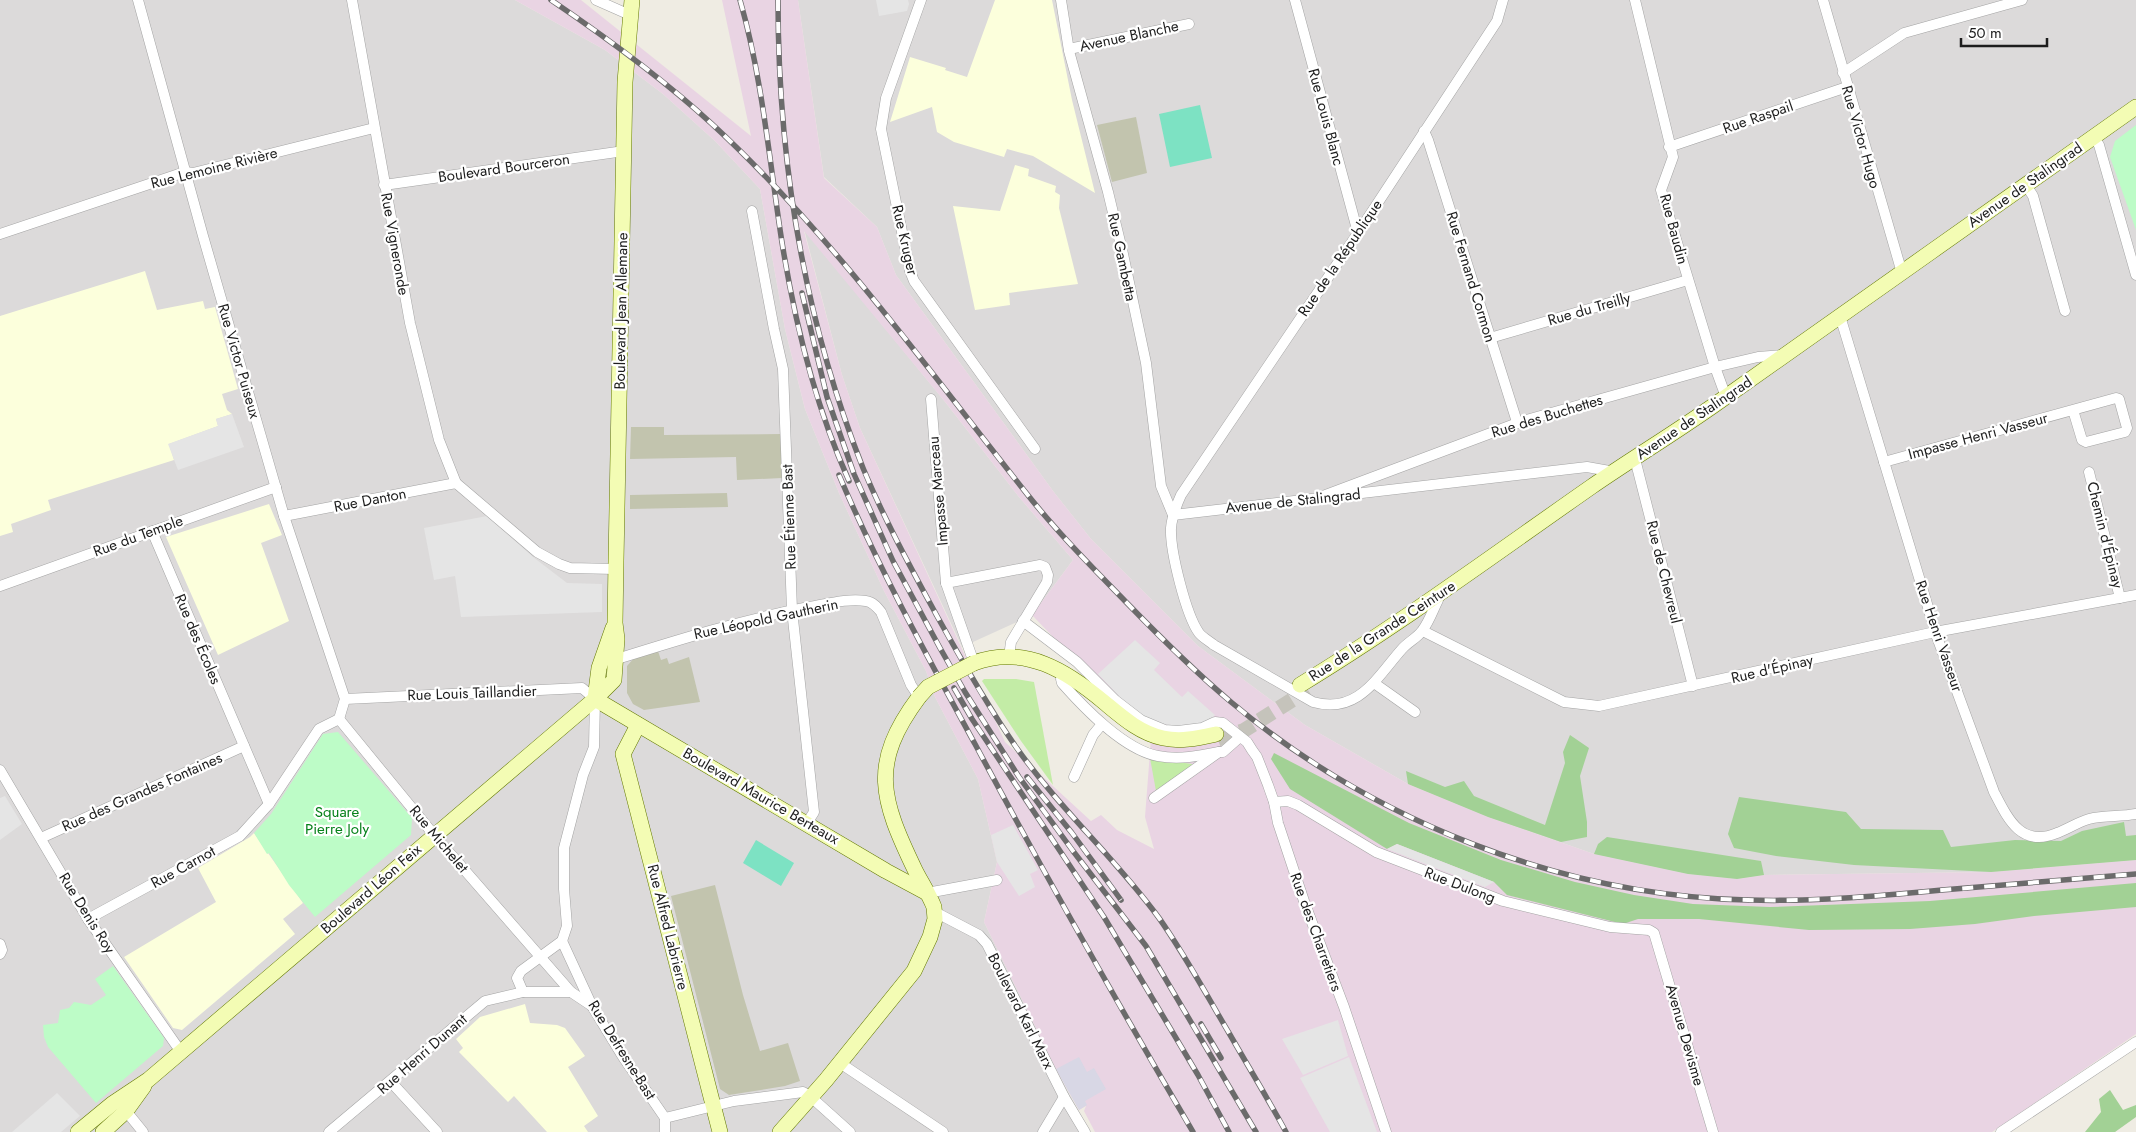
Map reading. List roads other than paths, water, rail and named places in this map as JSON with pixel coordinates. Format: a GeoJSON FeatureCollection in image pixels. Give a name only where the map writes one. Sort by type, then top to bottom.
{"type":"FeatureCollection","features":[{"type":"Feature","properties":{"kind":"main road","name":"Boulevard Jean Allemane"},"geometry":{"type":"LineString","coordinates":[[595,699],[614,680],[617,659],[615,623],[625,82],[631,8]]}},
{"type":"Feature","properties":{"kind":"main road","name":"Avenue de Stalingrad"},"geometry":{"type":"LineString","coordinates":[[1615,472],[1726,397],[2136,107]]}},
{"type":"Feature","properties":{"kind":"main road","name":"Rue de la Grande Ceinture"},"geometry":{"type":"LineString","coordinates":[[1464,578],[1438,600],[1304,688],[1435,595],[1464,578],[1615,472]]}},
{"type":"Feature","properties":{"kind":"main road","name":"Boulevard Jean Allemane"},"geometry":{"type":"LineString","coordinates":[[595,699],[599,668],[615,623]]}},
{"type":"Feature","properties":{"kind":"main road"},"geometry":{"type":"LineString","coordinates":[[780,1132],[914,971],[930,937],[935,912],[888,806],[884,786],[884,772],[888,752],[896,732],[919,697],[928,687],[974,663],[991,658],[1009,657],[1042,663],[1060,669],[1071,676],[1131,724],[1150,734],[1163,738],[1218,742]]}},
{"type":"Feature","properties":{"kind":"main road"},"geometry":{"type":"LineString","coordinates":[[1042,663],[1063,676],[1115,719],[1144,738],[1154,742],[1178,746],[1218,742]]}},
{"type":"Feature","properties":{"kind":"main road","name":"Boulevard Maurice Berteaux"},"geometry":{"type":"LineString","coordinates":[[595,699],[886,871],[927,893]]}},
{"type":"Feature","properties":{"kind":"main road","name":"Boulevard Léon Feix"},"geometry":{"type":"LineString","coordinates":[[78,1132],[112,1104],[148,1080],[595,699]]}},
{"type":"Feature","properties":{"kind":"main road","name":"Rue Alfred Labrierre"},"geometry":{"type":"LineString","coordinates":[[638,725],[623,754],[720,1132]]}},
{"type":"Feature","properties":{"kind":"main road"},"geometry":{"type":"LineString","coordinates":[[886,871],[896,868],[909,857]]}},
{"type":"Feature","properties":{"kind":"main road","name":"Boulevard Léon Feix"},"geometry":{"type":"LineString","coordinates":[[103,1132],[126,1111],[148,1080]]}},
{"type":"Feature","properties":{"kind":"street","name":"Rue Victor Puiseux"},"geometry":{"type":"LineString","coordinates":[[138,0],[185,172],[284,516],[345,698]]}},
{"type":"Feature","properties":{"kind":"street","name":"Rue Vigneronde"},"geometry":{"type":"LineString","coordinates":[[352,0],[410,323],[439,440],[456,483]]}},
{"type":"Feature","properties":{"kind":"street"},"geometry":{"type":"LineString","coordinates":[[596,0],[631,8]]}},
{"type":"Feature","properties":{"kind":"street","name":"Rue Kruger"},"geometry":{"type":"LineString","coordinates":[[921,0],[886,98],[881,129],[910,271],[914,281],[1035,449]]}},
{"type":"Feature","properties":{"kind":"street","name":"Rue Gambetta"},"geometry":{"type":"LineString","coordinates":[[1061,0],[1069,49],[1123,254],[1146,363],[1161,486],[1173,515]]}},
{"type":"Feature","properties":{"kind":"street","name":"Rue Louis Blanc"},"geometry":{"type":"LineString","coordinates":[[1294,0],[1358,233]]}},
{"type":"Feature","properties":{"kind":"street","name":"Rue de la République"},"geometry":{"type":"LineString","coordinates":[[1173,515],[1181,495],[1358,233],[1497,21],[1503,0]]}},
{"type":"Feature","properties":{"kind":"street","name":"Rue Baudin"},"geometry":{"type":"LineString","coordinates":[[1635,0],[1669,147],[1673,157],[1661,190],[1715,367],[1726,397]]}},
{"type":"Feature","properties":{"kind":"street","name":"Rue Victor Hugo"},"geometry":{"type":"LineString","coordinates":[[1823,0],[1902,273]]}},
{"type":"Feature","properties":{"kind":"street"},"geometry":{"type":"LineString","coordinates":[[1843,73],[1904,33],[2022,0]]}},
{"type":"Feature","properties":{"kind":"street","name":"Avenue Blanche"},"geometry":{"type":"LineString","coordinates":[[1069,49],[1189,24]]}},
{"type":"Feature","properties":{"kind":"street","name":"Rue Raspail"},"geometry":{"type":"LineString","coordinates":[[1669,147],[1847,88]]}},
{"type":"Feature","properties":{"kind":"street","name":"Rue Lemoine Rivière"},"geometry":{"type":"LineString","coordinates":[[0,234],[185,172],[193,173],[374,128]]}},
{"type":"Feature","properties":{"kind":"street","name":"Rue Fernand Cormon"},"geometry":{"type":"LineString","coordinates":[[1424,131],[1517,422]]}},
{"type":"Feature","properties":{"kind":"street"},"geometry":{"type":"LineString","coordinates":[[2093,137],[2099,145],[2136,275]]}},
{"type":"Feature","properties":{"kind":"street","name":"Boulevard Bourceron"},"geometry":{"type":"LineString","coordinates":[[384,184],[624,151]]}},
{"type":"Feature","properties":{"kind":"street"},"geometry":{"type":"LineString","coordinates":[[2026,185],[2033,196],[2065,311]]}},
{"type":"Feature","properties":{"kind":"street","name":"Rue Étienne Bast"},"geometry":{"type":"LineString","coordinates":[[752,210],[783,369],[792,610],[814,812],[807,824]]}},
{"type":"Feature","properties":{"kind":"street","name":"Rue du Treilly"},"geometry":{"type":"LineString","coordinates":[[1490,338],[1688,280]]}},
{"type":"Feature","properties":{"kind":"street","name":"Rue Henri Vasseur"},"geometry":{"type":"LineString","coordinates":[[1840,316],[1935,632],[1994,792],[2006,815],[2017,830],[2025,835],[2037,837],[2050,836],[2088,819],[2108,815],[2136,814]]}},
{"type":"Feature","properties":{"kind":"street","name":"Rue des Buchettes"},"geometry":{"type":"LineString","coordinates":[[1315,498],[1517,422],[1715,367],[1758,357],[1785,355]]}},
{"type":"Feature","properties":{"kind":"street","name":"Impasse Marceau"},"geometry":{"type":"LineString","coordinates":[[931,399],[946,583],[974,663]]}},
{"type":"Feature","properties":{"kind":"street","name":"Impasse Henri Vasseur"},"geometry":{"type":"LineString","coordinates":[[1884,462],[2073,410],[2119,399],[2127,428],[2125,432],[2086,442],[2082,440],[2073,410]]}},
{"type":"Feature","properties":{"kind":"street","name":"Rue de Chevreul"},"geometry":{"type":"LineString","coordinates":[[1635,459],[1693,686]]}},
{"type":"Feature","properties":{"kind":"street","name":"Avenue de Stalingrad"},"geometry":{"type":"LineString","coordinates":[[1173,515],[1588,467],[1615,472]]}},
{"type":"Feature","properties":{"kind":"street","name":"Chemin d'Épinay"},"geometry":{"type":"LineString","coordinates":[[2089,472],[2120,598]]}},
{"type":"Feature","properties":{"kind":"street"},"geometry":{"type":"LineString","coordinates":[[456,483],[537,552],[559,564],[570,568],[616,569]]}},
{"type":"Feature","properties":{"kind":"street","name":"Rue Danton"},"geometry":{"type":"LineString","coordinates":[[284,516],[456,483]]}},
{"type":"Feature","properties":{"kind":"street","name":"Rue du Temple"},"geometry":{"type":"LineString","coordinates":[[0,586],[276,487]]}},
{"type":"Feature","properties":{"kind":"street","name":"Rue de la Grande Ceinture"},"geometry":{"type":"LineString","coordinates":[[1173,515],[1172,543],[1177,570],[1190,613],[1199,633],[1214,645],[1314,702],[1323,705],[1334,705],[1352,700],[1374,683],[1403,648],[1423,631],[1438,600]]}},
{"type":"Feature","properties":{"kind":"street","name":"Rue des Écoles"},"geometry":{"type":"LineString","coordinates":[[152,531],[269,804]]}},
{"type":"Feature","properties":{"kind":"street"},"geometry":{"type":"LineString","coordinates":[[946,583],[1032,565],[1045,567],[1048,575],[1047,582],[1011,642],[1009,657]]}},
{"type":"Feature","properties":{"kind":"street","name":"Rue d'Épinay"},"geometry":{"type":"LineString","coordinates":[[1423,631],[1564,702],[1599,706],[1935,632],[2136,595]]}},
{"type":"Feature","properties":{"kind":"street","name":"Rue Léopold Gautherin"},"geometry":{"type":"LineString","coordinates":[[617,659],[701,632],[792,610],[834,602],[861,601],[872,603],[881,612],[911,685],[919,697]]}},
{"type":"Feature","properties":{"kind":"street","name":"Rue des Charretiers"},"geometry":{"type":"LineString","coordinates":[[1023,621],[1077,662],[1127,709],[1152,725],[1165,730],[1189,731],[1219,722],[1229,726],[1246,742],[1257,757],[1274,802],[1278,823],[1305,904],[1344,1007],[1386,1132]]}},
{"type":"Feature","properties":{"kind":"street"},"geometry":{"type":"LineString","coordinates":[[1063,676],[1061,679],[1062,683],[1102,724],[1137,748],[1156,756],[1191,758],[1218,742]]}},
{"type":"Feature","properties":{"kind":"street"},"geometry":{"type":"LineString","coordinates":[[1374,683],[1415,712]]}},
{"type":"Feature","properties":{"kind":"street","name":"Rue Louis Taillandier"},"geometry":{"type":"LineString","coordinates":[[345,698],[582,688],[595,699]]}},
{"type":"Feature","properties":{"kind":"street"},"geometry":{"type":"LineString","coordinates":[[339,719],[345,698]]}},
{"type":"Feature","properties":{"kind":"street"},"geometry":{"type":"LineString","coordinates":[[523,992],[517,978],[521,971],[562,941],[567,926],[564,889],[564,848],[583,774],[594,747],[595,699]]}},
{"type":"Feature","properties":{"kind":"street","name":"Rue Carnot"},"geometry":{"type":"LineString","coordinates":[[88,919],[240,836],[269,804],[319,729],[339,719]]}},
{"type":"Feature","properties":{"kind":"street","name":"Rue Michelet"},"geometry":{"type":"LineString","coordinates":[[339,719],[434,835],[571,992],[592,1006]]}},
{"type":"Feature","properties":{"kind":"street"},"geometry":{"type":"LineString","coordinates":[[1074,778],[1093,735],[1102,724]]}},
{"type":"Feature","properties":{"kind":"street"},"geometry":{"type":"LineString","coordinates":[[1218,742],[1223,752],[1240,737]]}},
{"type":"Feature","properties":{"kind":"street"},"geometry":{"type":"LineString","coordinates":[[1154,798],[1218,742]]}},
{"type":"Feature","properties":{"kind":"street","name":"Rue des Grandes Fontaines"},"geometry":{"type":"LineString","coordinates":[[41,838],[244,746]]}},
{"type":"Feature","properties":{"kind":"street","name":"Rue Denis Roy"},"geometry":{"type":"LineString","coordinates":[[1,774],[88,919],[181,1052]]}},
{"type":"Feature","properties":{"kind":"street","name":"Rue Dulong"},"geometry":{"type":"LineString","coordinates":[[1274,802],[1288,801],[1293,803],[1376,852],[1503,901],[1610,928],[1649,930],[1657,938]]}},
{"type":"Feature","properties":{"kind":"street"},"geometry":{"type":"LineString","coordinates":[[927,893],[997,880]]}},
{"type":"Feature","properties":{"kind":"street","name":"Boulevard Karl Marx"},"geometry":{"type":"LineString","coordinates":[[935,912],[979,935],[987,944],[1064,1098],[1085,1132]]}},
{"type":"Feature","properties":{"kind":"street","name":"Avenue Devisme"},"geometry":{"type":"LineString","coordinates":[[1657,938],[1713,1132]]}},
{"type":"Feature","properties":{"kind":"street","name":"Rue Defresne-Bast"},"geometry":{"type":"LineString","coordinates":[[562,941],[592,1006],[622,1057],[665,1118]]}},
{"type":"Feature","properties":{"kind":"street"},"geometry":{"type":"LineString","coordinates":[[0,944],[2,950],[0,954]]}},
{"type":"Feature","properties":{"kind":"street","name":"Rue Henri Dunant"},"geometry":{"type":"LineString","coordinates":[[329,1132],[485,1001],[523,992],[571,992]]}},
{"type":"Feature","properties":{"kind":"street"},"geometry":{"type":"LineString","coordinates":[[2001,1132],[2136,1042]]}},
{"type":"Feature","properties":{"kind":"street"},"geometry":{"type":"LineString","coordinates":[[840,1062],[943,1132]]}},
{"type":"Feature","properties":{"kind":"street"},"geometry":{"type":"LineString","coordinates":[[390,1082],[437,1132]]}},
{"type":"Feature","properties":{"kind":"street"},"geometry":{"type":"LineString","coordinates":[[664,1132],[665,1118],[714,1106],[792,1092],[803,1092],[811,1097],[850,1132]]}},
{"type":"Feature","properties":{"kind":"street"},"geometry":{"type":"LineString","coordinates":[[1043,1132],[1064,1098]]}},
{"type":"Feature","properties":{"kind":"street"},"geometry":{"type":"LineString","coordinates":[[126,1111],[143,1132]]}},
{"type":"Feature","properties":{"kind":"tunnel"},"geometry":{"type":"LineString","coordinates":[[1218,739],[1243,731],[1308,690]]}},
{"type":"Feature","properties":{"kind":"railway"},"geometry":{"type":"LineString","coordinates":[[551,0],[613,44],[674,91],[712,124],[756,167],[798,211],[877,303],[1050,522],[1164,640],[1231,702],[1286,745],[1346,783],[1408,816],[1473,844],[1540,867],[1609,884],[1678,895],[1748,900],[1821,899],[2136,874]]}},
{"type":"Feature","properties":{"kind":"railway"},"geometry":{"type":"LineString","coordinates":[[740,0],[754,58],[786,267],[799,330],[825,422],[849,481]]}},
{"type":"Feature","properties":{"kind":"railway"},"geometry":{"type":"LineString","coordinates":[[778,0],[783,120],[798,238],[810,297],[825,355],[842,412],[871,487],[937,616],[995,715],[1016,747],[1050,791],[1159,918],[1178,946],[1286,1132]]}},
{"type":"Feature","properties":{"kind":"railway"},"geometry":{"type":"LineString","coordinates":[[802,293],[827,397],[854,474],[893,561],[940,648],[965,692],[1019,777],[1146,946],[1256,1132]]}},
{"type":"Feature","properties":{"kind":"railway"},"geometry":{"type":"LineString","coordinates":[[839,475],[887,577],[939,678],[1055,891],[1193,1132]]}},
{"type":"Feature","properties":{"kind":"railway"},"geometry":{"type":"LineString","coordinates":[[954,688],[972,719],[1104,917],[1198,1075],[1229,1132]]}},
{"type":"Feature","properties":{"kind":"railway"},"geometry":{"type":"LineString","coordinates":[[1027,777],[1072,833],[1121,900]]}},
{"type":"Feature","properties":{"kind":"railway"},"geometry":{"type":"LineString","coordinates":[[1201,1024],[1221,1058]]}},
{"type":"Feature","properties":{"kind":"park label","name":"Square Pierre Joly"},"geometry":{"type":"Point","coordinates":[337,820]}}]}
